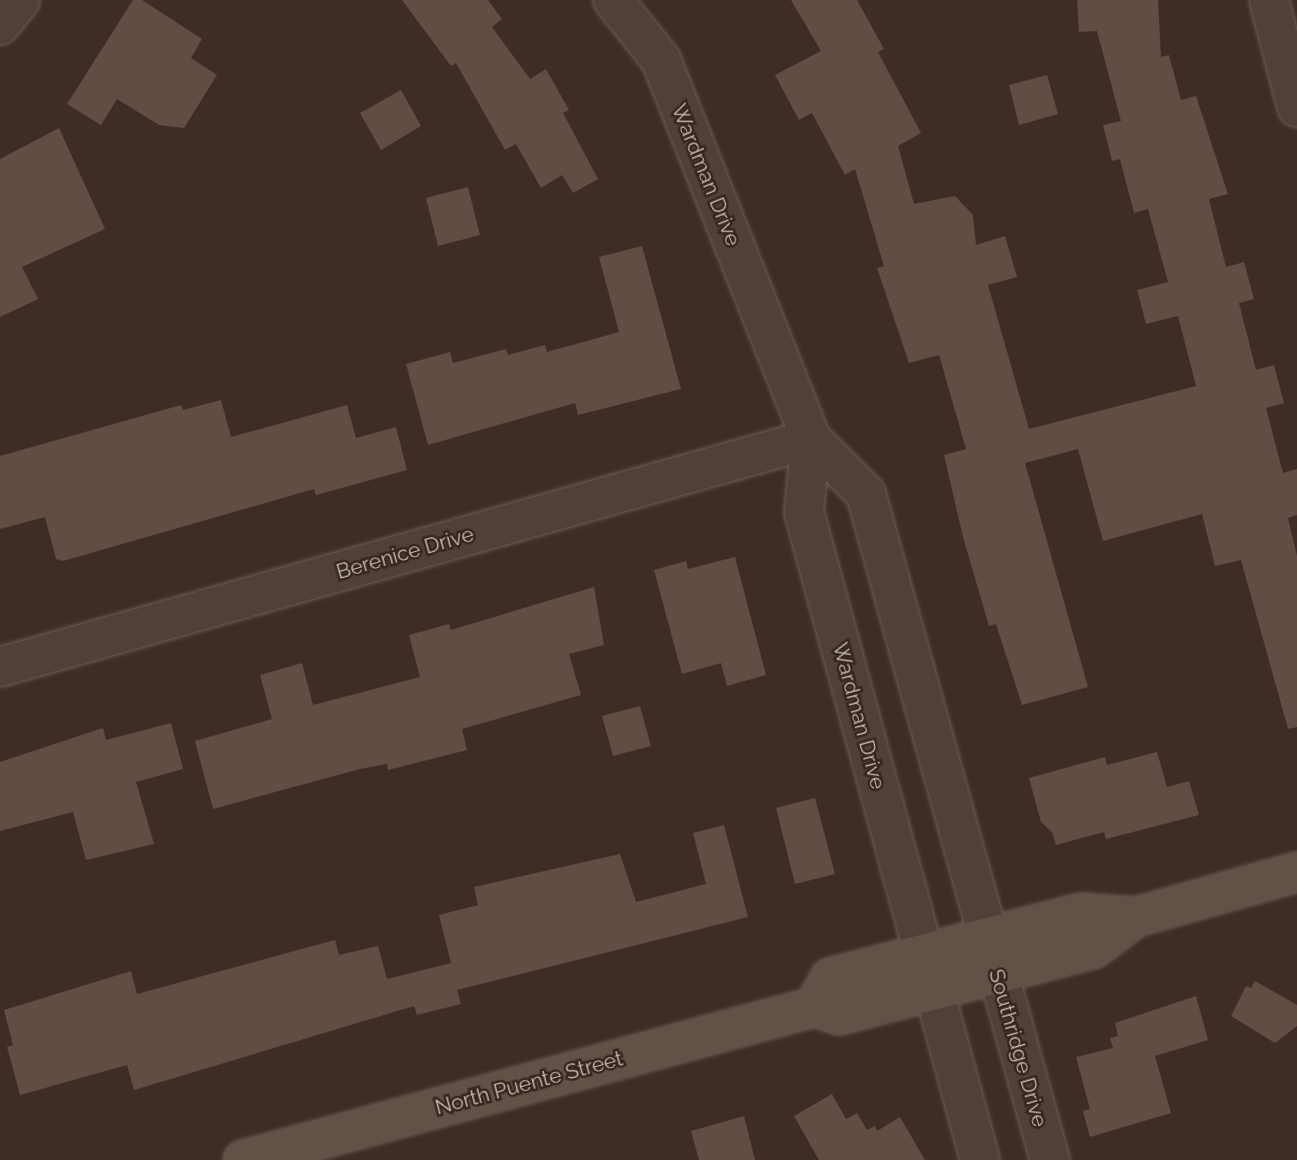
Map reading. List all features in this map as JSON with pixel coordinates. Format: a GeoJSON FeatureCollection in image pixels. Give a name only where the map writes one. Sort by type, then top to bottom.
{"type":"FeatureCollection","features":[{"type":"Feature","properties":{"kind":"street"},"geometry":{"type":"LineString","coordinates":[[0,25],[20,0]]}},
{"type":"Feature","properties":{"kind":"street","name":"Wardman Drive"},"geometry":{"type":"LineString","coordinates":[[614,0],[661,60],[811,439],[866,494],[987,936]]}},
{"type":"Feature","properties":{"kind":"street"},"geometry":{"type":"LineString","coordinates":[[1269,0],[1297,107]]}},
{"type":"Feature","properties":{"kind":"street","name":"Wardman Drive"},"geometry":{"type":"LineString","coordinates":[[811,439],[804,512],[929,972]]}},
{"type":"Feature","properties":{"kind":"street","name":"Berenice Drive"},"geometry":{"type":"LineString","coordinates":[[0,667],[811,439]]}},
{"type":"Feature","properties":{"kind":"street","name":"North Puente Street"},"geometry":{"type":"LineString","coordinates":[[243,1160],[814,1007],[839,1015],[929,972],[987,936],[1081,913],[1136,917],[1297,872]]}},
{"type":"Feature","properties":{"kind":"street","name":"North Puente Street"},"geometry":{"type":"LineString","coordinates":[[929,972],[997,973],[1093,948],[1136,917]]}},
{"type":"Feature","properties":{"kind":"street","name":"Southridge Drive"},"geometry":{"type":"LineString","coordinates":[[987,936],[1049,1160]]}},
{"type":"Feature","properties":{"kind":"street"},"geometry":{"type":"LineString","coordinates":[[929,972],[980,1160]]}},
{"type":"Feature","properties":{"kind":"building"},"geometry":{"type":"Polygon","coordinates":[[[133,0],[142,0],[202,39],[191,58],[217,75],[184,128],[159,125],[117,99],[101,125],[67,104],[133,0]]]}},
{"type":"Feature","properties":{"kind":"building"},"geometry":{"type":"Polygon","coordinates":[[[402,0],[488,0],[502,19],[492,27],[530,79],[546,69],[569,110],[563,113],[598,179],[573,193],[562,175],[541,188],[516,144],[505,150],[456,63],[451,66],[402,0]]]}},
{"type":"Feature","properties":{"kind":"building"},"geometry":{"type":"Polygon","coordinates":[[[791,0],[857,0],[884,49],[878,52],[921,133],[898,146],[914,204],[955,196],[973,215],[976,245],[1005,236],[1017,277],[988,285],[1029,429],[1196,386],[1178,316],[1146,324],[1137,290],[1168,282],[1148,209],[1134,213],[1120,159],[1112,161],[1103,125],[1121,121],[1097,31],[1079,32],[1077,0],[1158,0],[1161,57],[1169,55],[1181,100],[1196,96],[1228,194],[1209,199],[1226,267],[1244,262],[1254,299],[1239,303],[1256,370],[1274,365],[1284,403],[1266,408],[1283,473],[1297,469],[1297,515],[1288,518],[1297,556],[1297,727],[1288,729],[1241,560],[1215,566],[1202,514],[1103,541],[1078,449],[1025,463],[1088,687],[1022,705],[996,624],[989,626],[963,537],[944,455],[966,449],[939,355],[909,363],[877,268],[884,266],[855,169],[845,175],[812,113],[799,120],[775,75],[821,51],[791,0]]]}},
{"type":"Feature","properties":{"kind":"building"},"geometry":{"type":"Polygon","coordinates":[[[1047,75],[1058,114],[1019,125],[1009,85],[1047,75]]]}},
{"type":"Feature","properties":{"kind":"building"},"geometry":{"type":"Polygon","coordinates":[[[401,90],[421,126],[381,150],[360,113],[401,90]]]}},
{"type":"Feature","properties":{"kind":"building"},"geometry":{"type":"Polygon","coordinates":[[[59,128],[105,229],[22,267],[38,299],[0,317],[0,159],[59,128]]]}},
{"type":"Feature","properties":{"kind":"building"},"geometry":{"type":"Polygon","coordinates":[[[468,187],[480,235],[438,246],[426,198],[468,187]]]}},
{"type":"Feature","properties":{"kind":"building"},"geometry":{"type":"Polygon","coordinates":[[[642,246],[681,389],[578,415],[575,403],[428,445],[406,364],[450,352],[453,363],[506,349],[508,355],[545,345],[547,352],[619,332],[599,257],[642,246]]]}},
{"type":"Feature","properties":{"kind":"building"},"geometry":{"type":"Polygon","coordinates":[[[221,400],[231,437],[347,405],[356,438],[396,427],[407,470],[316,495],[314,489],[63,561],[56,559],[45,517],[0,529],[0,456],[181,405],[183,410],[221,400]]]}},
{"type":"Feature","properties":{"kind":"building"},"geometry":{"type":"Polygon","coordinates":[[[735,557],[766,675],[727,686],[721,663],[682,674],[654,570],[686,561],[688,569],[735,557]]]}},
{"type":"Feature","properties":{"kind":"building"},"geometry":{"type":"Polygon","coordinates":[[[594,587],[604,645],[569,654],[581,695],[462,729],[467,750],[388,770],[387,764],[360,769],[213,809],[195,741],[272,719],[260,675],[302,663],[313,705],[420,677],[409,635],[449,624],[451,630],[594,587]]]}},
{"type":"Feature","properties":{"kind":"building"},"geometry":{"type":"Polygon","coordinates":[[[640,706],[651,746],[613,756],[602,716],[640,706]]]}},
{"type":"Feature","properties":{"kind":"building"},"geometry":{"type":"Polygon","coordinates":[[[171,723],[183,769],[136,782],[154,844],[86,860],[73,812],[0,831],[0,762],[103,728],[106,740],[171,723]]]}},
{"type":"Feature","properties":{"kind":"building"},"geometry":{"type":"Polygon","coordinates":[[[1157,752],[1167,787],[1189,781],[1199,815],[1106,839],[1104,832],[1056,845],[1052,832],[1041,822],[1029,778],[1105,757],[1107,765],[1157,752]]]}},
{"type":"Feature","properties":{"kind":"building"},"geometry":{"type":"Polygon","coordinates":[[[815,798],[835,874],[795,884],[776,808],[815,798]]]}},
{"type":"Feature","properties":{"kind":"building"},"geometry":{"type":"Polygon","coordinates":[[[724,825],[748,917],[457,990],[461,1004],[417,1015],[414,1006],[134,1090],[127,1065],[20,1095],[7,1047],[13,1045],[4,1010],[131,971],[137,994],[335,940],[339,955],[378,946],[387,979],[451,963],[439,915],[478,905],[474,887],[620,854],[636,902],[706,884],[693,833],[724,825]]]}},
{"type":"Feature","properties":{"kind":"building"},"geometry":{"type":"Polygon","coordinates":[[[1255,981],[1297,1005],[1297,1026],[1275,1043],[1231,1016],[1246,986],[1251,988],[1255,981]]]}},
{"type":"Feature","properties":{"kind":"building"},"geometry":{"type":"Polygon","coordinates":[[[1196,996],[1208,1040],[1155,1056],[1171,1113],[1090,1137],[1083,1111],[1090,1109],[1076,1057],[1113,1048],[1110,1038],[1118,1036],[1115,1023],[1196,996]]]}},
{"type":"Feature","properties":{"kind":"building"},"geometry":{"type":"Polygon","coordinates":[[[832,1094],[846,1119],[857,1113],[867,1130],[875,1126],[877,1131],[900,1117],[925,1160],[819,1160],[794,1116],[832,1094]]]}},
{"type":"Feature","properties":{"kind":"building"},"geometry":{"type":"Polygon","coordinates":[[[744,1116],[755,1160],[699,1160],[691,1131],[744,1116]]]}}]}
